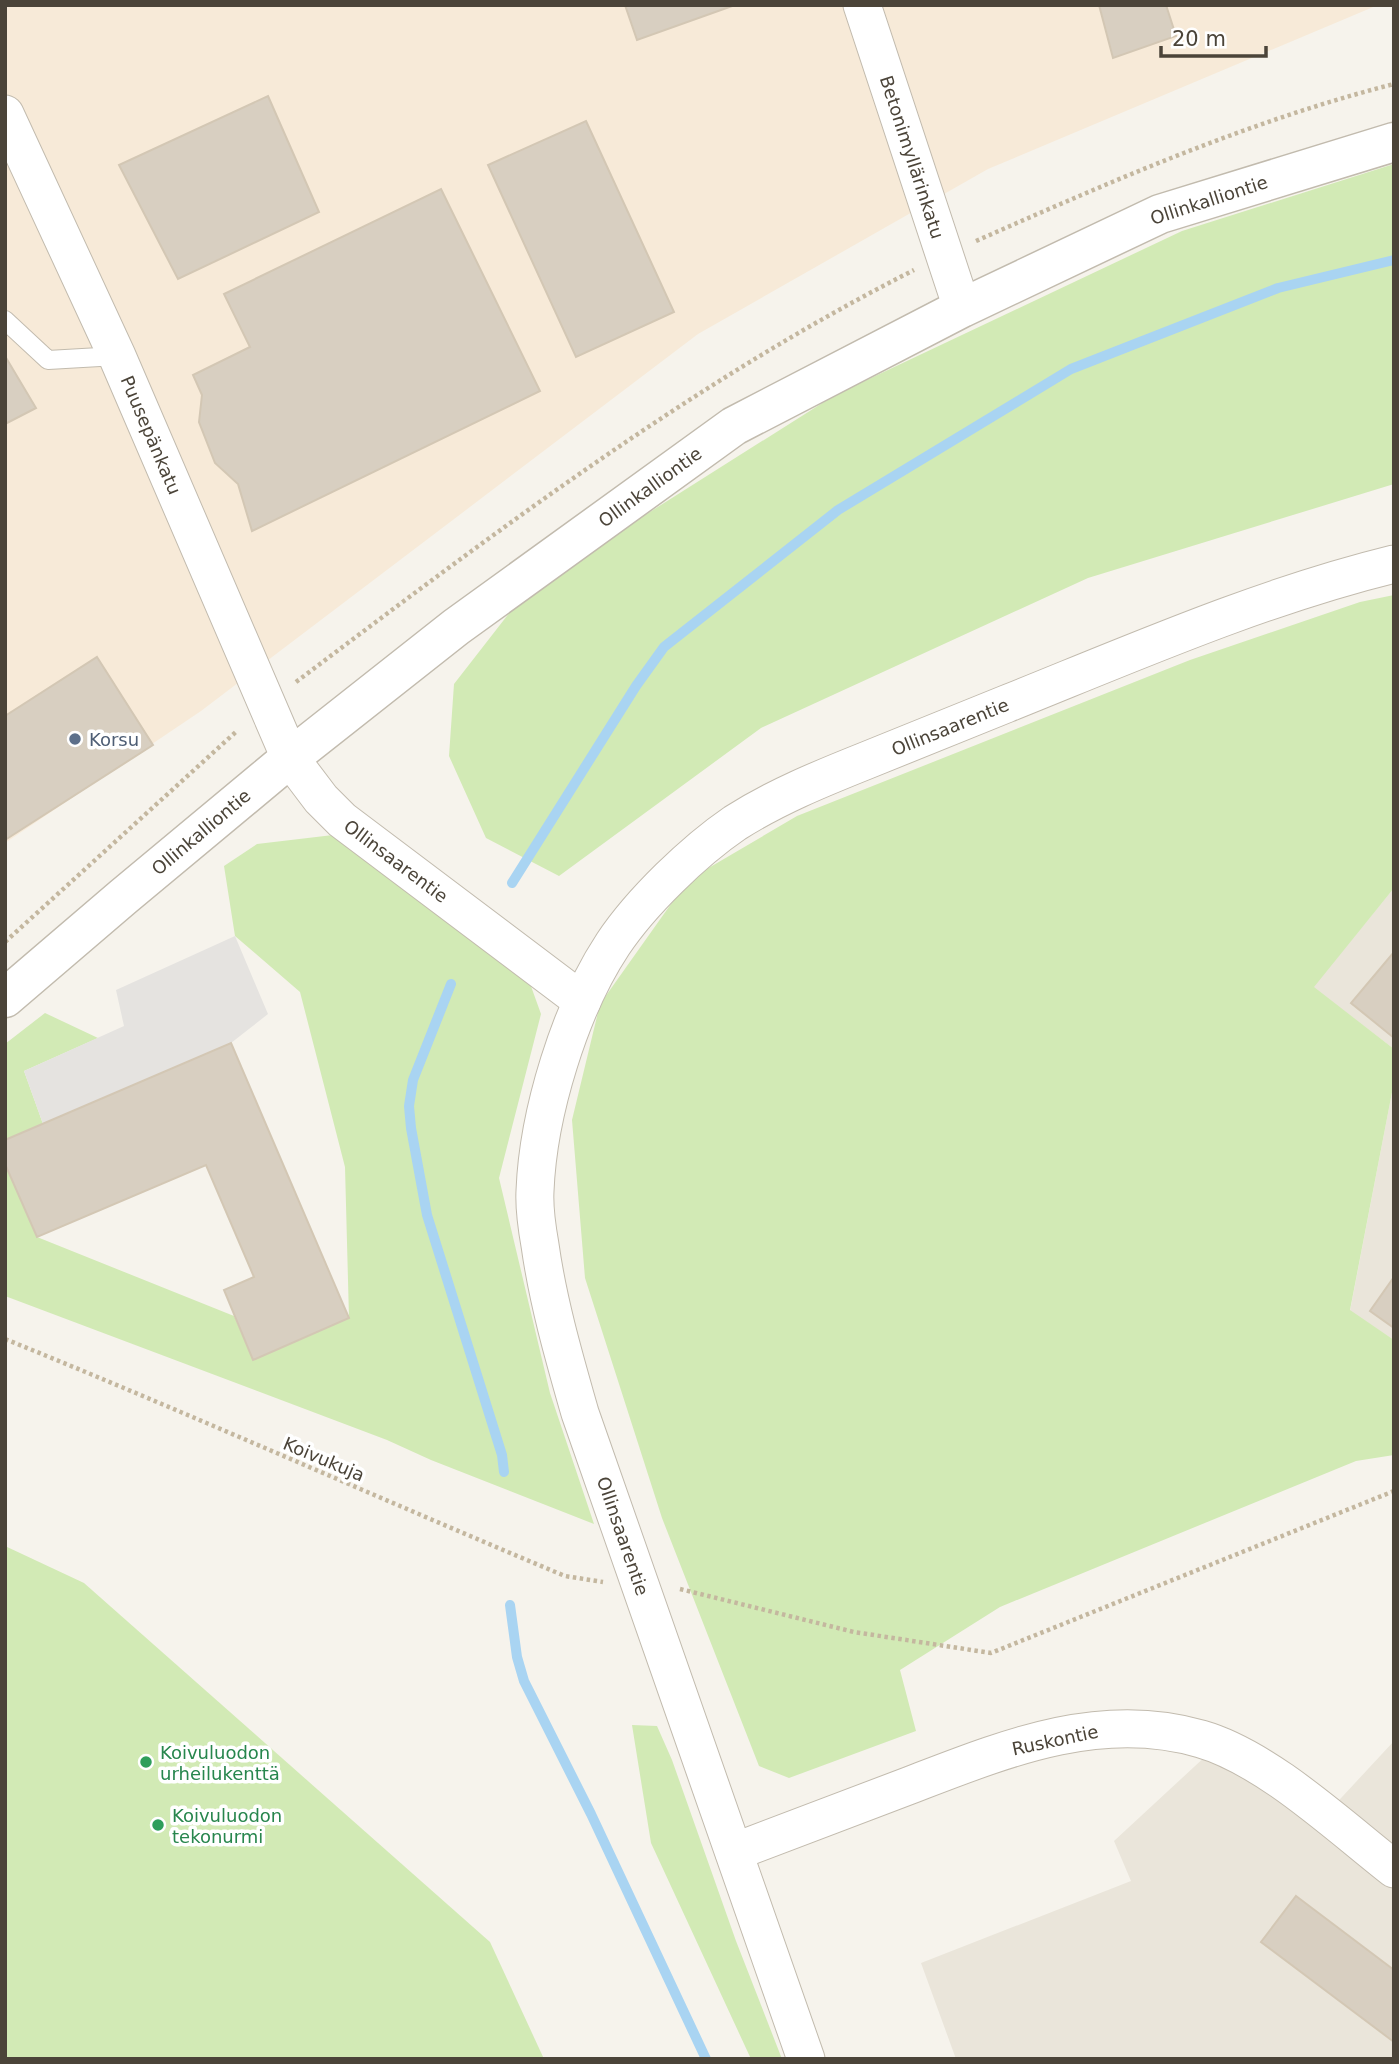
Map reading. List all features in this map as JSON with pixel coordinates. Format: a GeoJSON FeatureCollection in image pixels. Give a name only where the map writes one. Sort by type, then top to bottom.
{"type":"FeatureCollection","features":[{"type":"Feature","properties":{"kind":"street","name":"Betonimyllärinkatu"},"geometry":{"type":"LineString","coordinates":[[862,5],[962,308]]}},
{"type":"Feature","properties":{"kind":"street","name":"Puusepänkatu"},"geometry":{"type":"LineString","coordinates":[[5,114],[117,356],[290,758]]}},
{"type":"Feature","properties":{"kind":"street","name":"Ollinkalliontie"},"geometry":{"type":"LineString","coordinates":[[8,989],[456,626],[734,426],[962,308],[1160,214],[1394,142]]}},
{"type":"Feature","properties":{"kind":"street","name":"Ollinsaarentie"},"geometry":{"type":"LineString","coordinates":[[806,2059],[580,1413],[544,1275],[535,1191],[541,1137],[553,1081],[582,1001],[613,943],[645,905],[691,858],[734,824],[794,790],[1176,635],[1344,576],[1394,565]]}},
{"type":"Feature","properties":{"kind":"street","name":"Ollinsaarentie"},"geometry":{"type":"LineString","coordinates":[[290,758],[321,799],[342,820],[582,1001]]}},
{"type":"Feature","properties":{"kind":"street","name":"Ruskontie"},"geometry":{"type":"LineString","coordinates":[[734,1852],[1019,1744],[1092,1729],[1123,1728],[1164,1731],[1202,1739],[1243,1757],[1287,1785],[1394,1869]]}},
{"type":"Feature","properties":{"kind":"lane"},"geometry":{"type":"LineString","coordinates":[[5,320],[48,360],[117,356]]}},
{"type":"Feature","properties":{"kind":"path","name":"Koivukuja"},"geometry":{"type":"LineString","coordinates":[[5,1339],[565,1576],[599,1582],[637,1578],[854,1632],[991,1653],[1394,1491]]}},
{"type":"Feature","properties":{"kind":"shaded area"},"geometry":{"type":"Polygon","coordinates":[[[5,5],[1378,5],[988,169],[698,334],[201,711],[5,843],[5,5]]]}},
{"type":"Feature","properties":{"kind":"shaded area"},"geometry":{"type":"Polygon","coordinates":[[[1394,888],[1394,1049],[1313,987],[1394,888]]]}},
{"type":"Feature","properties":{"kind":"shaded area"},"geometry":{"type":"Polygon","coordinates":[[[235,936],[268,1014],[231,1043],[43,1124],[24,1071],[124,1026],[116,990],[235,936]]]}},
{"type":"Feature","properties":{"kind":"shaded area"},"geometry":{"type":"Polygon","coordinates":[[[1394,1082],[1394,1340],[1350,1311],[1394,1082]]]}},
{"type":"Feature","properties":{"kind":"shaded area"},"geometry":{"type":"Polygon","coordinates":[[[1394,1741],[1394,2059],[956,2059],[921,1963],[1131,1881],[1114,1841],[1208,1754],[1316,1825],[1394,1741]]]}},
{"type":"Feature","properties":{"kind":"green space"},"geometry":{"type":"Polygon","coordinates":[[[1394,164],[1394,484],[1088,578],[761,728],[559,876],[486,838],[449,756],[454,684],[528,589],[835,395],[1182,231],[1394,164]]]}},
{"type":"Feature","properties":{"kind":"green space"},"geometry":{"type":"Polygon","coordinates":[[[1394,595],[1394,888],[1314,987],[1394,1049],[1394,1082],[1350,1310],[1394,1340],[1394,1455],[1356,1461],[1000,1607],[900,1670],[916,1731],[789,1778],[759,1766],[662,1518],[585,1278],[572,1120],[600,1004],[688,880],[797,816],[1190,660],[1360,602],[1394,595]]]}},
{"type":"Feature","properties":{"kind":"green space"},"geometry":{"type":"Polygon","coordinates":[[[350,833],[523,964],[541,1014],[499,1178],[550,1393],[594,1524],[387,1440],[5,1296],[5,1164],[37,1237],[234,1316],[253,1359],[349,1318],[345,1167],[300,992],[235,936],[224,866],[257,844],[350,833]]]}},
{"type":"Feature","properties":{"kind":"green space"},"geometry":{"type":"Polygon","coordinates":[[[45,1013],[98,1038],[24,1071],[43,1124],[5,1140],[5,1044],[45,1013]]]}},
{"type":"Feature","properties":{"kind":"green space","name":"Koivuluodon tekonurmi"},"geometry":{"type":"Polygon","coordinates":[[[5,1546],[84,1583],[490,1942],[544,2059],[5,2059],[5,1546]]]}},
{"type":"Feature","properties":{"kind":"green space"},"geometry":{"type":"Polygon","coordinates":[[[632,1725],[657,1726],[782,2059],[751,2059],[651,1843],[632,1725]]]}},
{"type":"Feature","properties":{"kind":"building"},"geometry":{"type":"Polygon","coordinates":[[[625,5],[735,5],[637,40],[625,5]]]}},
{"type":"Feature","properties":{"kind":"building"},"geometry":{"type":"Polygon","coordinates":[[[1099,5],[1166,5],[1176,36],[1113,58],[1099,5]]]}},
{"type":"Feature","properties":{"kind":"building"},"geometry":{"type":"Polygon","coordinates":[[[268,96],[319,212],[178,279],[119,165],[268,96]]]}},
{"type":"Feature","properties":{"kind":"building"},"geometry":{"type":"Polygon","coordinates":[[[586,121],[674,312],[576,357],[488,165],[586,121]]]}},
{"type":"Feature","properties":{"kind":"building"},"geometry":{"type":"Polygon","coordinates":[[[441,189],[540,391],[252,531],[238,484],[215,463],[199,422],[202,395],[193,375],[250,347],[224,294],[441,189]]]}},
{"type":"Feature","properties":{"kind":"building"},"geometry":{"type":"Polygon","coordinates":[[[5,356],[36,408],[5,424],[5,356]]]}},
{"type":"Feature","properties":{"kind":"building"},"geometry":{"type":"Polygon","coordinates":[[[97,657],[153,745],[5,840],[5,716],[97,657]]]}},
{"type":"Feature","properties":{"kind":"building"},"geometry":{"type":"Polygon","coordinates":[[[1394,952],[1394,1038],[1351,1003],[1394,952]]]}},
{"type":"Feature","properties":{"kind":"building"},"geometry":{"type":"Polygon","coordinates":[[[231,1043],[349,1318],[253,1360],[224,1290],[254,1277],[206,1165],[37,1237],[5,1164],[5,1140],[231,1043]]]}},
{"type":"Feature","properties":{"kind":"building"},"geometry":{"type":"Polygon","coordinates":[[[1394,1277],[1394,1328],[1370,1311],[1394,1277]]]}},
{"type":"Feature","properties":{"kind":"building"},"geometry":{"type":"Polygon","coordinates":[[[1296,1896],[1394,1970],[1394,2042],[1261,1942],[1296,1896]]]}},
{"type":"Feature","properties":{"kind":"waterway"},"geometry":{"type":"LineString","coordinates":[[512,883],[636,686],[664,647],[838,510],[1071,369],[1278,288],[1394,260]]}},
{"type":"Feature","properties":{"kind":"waterway"},"geometry":{"type":"LineString","coordinates":[[451,984],[413,1080],[409,1106],[411,1128],[427,1215],[502,1455],[504,1472]]}},
{"type":"Feature","properties":{"kind":"waterway"},"geometry":{"type":"LineString","coordinates":[[510,1605],[517,1657],[524,1681],[591,1814],[706,2059]]}},
{"type":"Feature","properties":{"kind":"place","name":"Korsu"},"geometry":{"type":"Point","coordinates":[75,739]}},
{"type":"Feature","properties":{"kind":"place","name":"Koivuluodon urheilukenttä"},"geometry":{"type":"Point","coordinates":[146,1762]}},
{"type":"Feature","properties":{"kind":"place","name":"Koivuluodon tekonurmi"},"geometry":{"type":"Point","coordinates":[158,1825]}}]}
